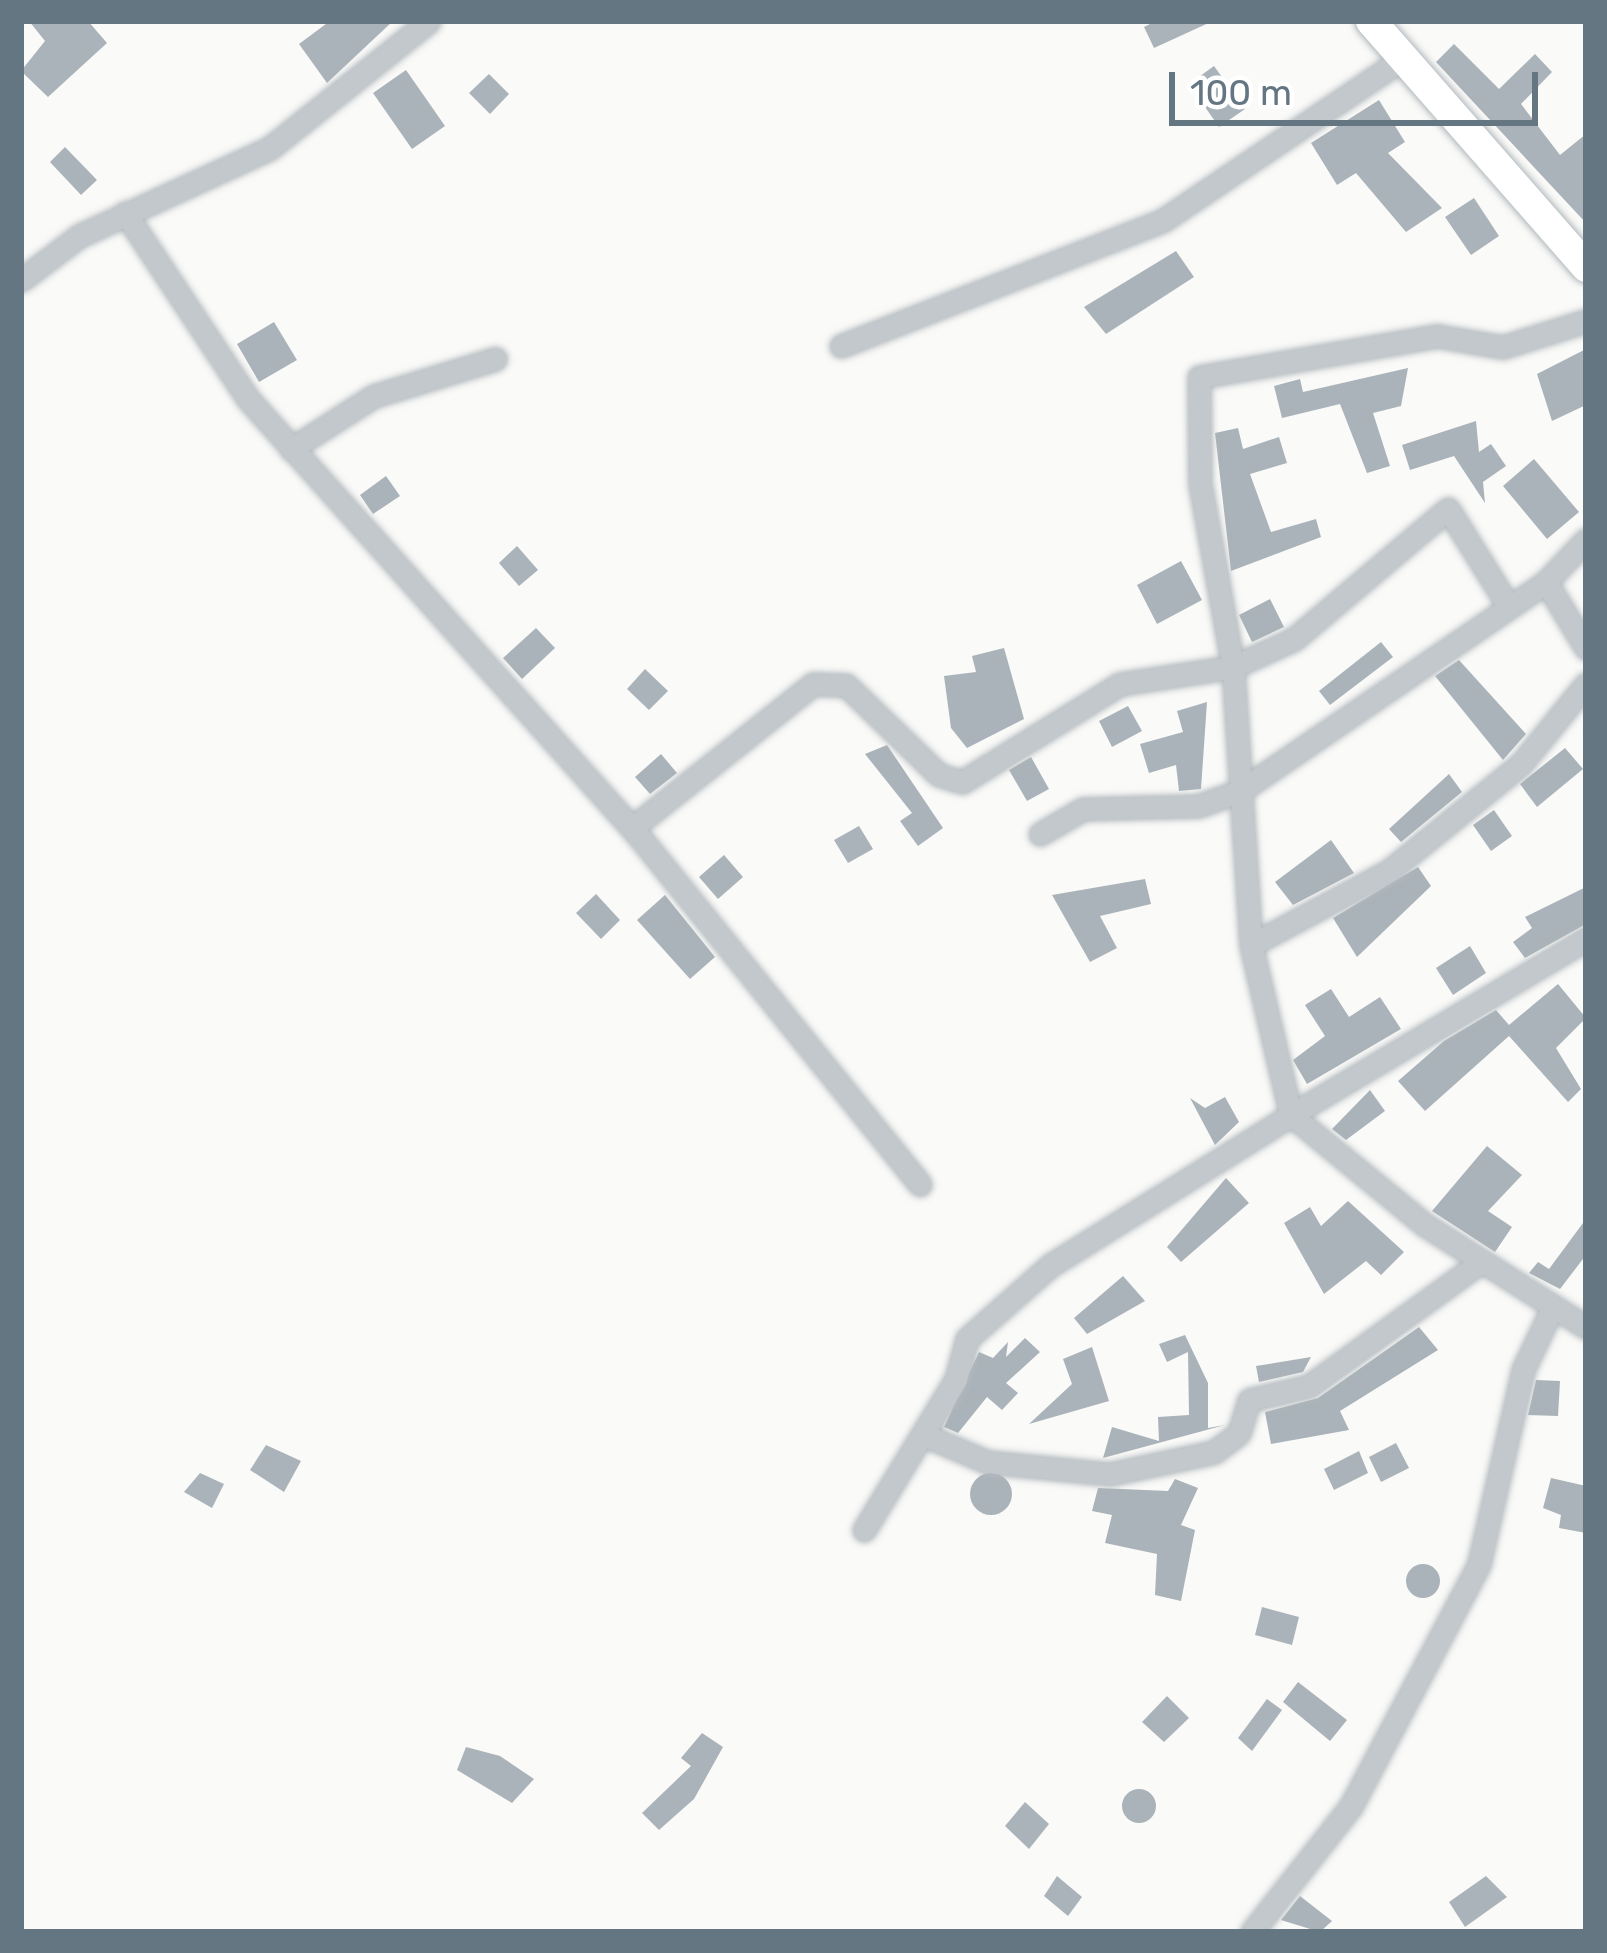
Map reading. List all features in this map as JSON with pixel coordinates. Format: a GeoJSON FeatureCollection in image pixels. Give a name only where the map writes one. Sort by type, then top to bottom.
{"type":"FeatureCollection","features":[{"type":"Feature","properties":{"kind":"main road"},"geometry":{"type":"LineString","coordinates":[[1371,21],[1586,267]]}},
{"type":"Feature","properties":{"kind":"street"},"geometry":{"type":"LineString","coordinates":[[21,280],[125,213],[270,148],[429,21]]}},
{"type":"Feature","properties":{"kind":"street"},"geometry":{"type":"LineString","coordinates":[[841,346],[1162,220],[1404,58]]}},
{"type":"Feature","properties":{"kind":"street"},"geometry":{"type":"LineString","coordinates":[[125,213],[291,448],[632,828],[920,1184]]}},
{"type":"Feature","properties":{"kind":"street"},"geometry":{"type":"LineString","coordinates":[[1586,321],[1503,347],[1437,336],[1199,377],[1200,484],[1233,667],[1250,945],[1291,1115],[1481,1262],[1586,1327]]}},
{"type":"Feature","properties":{"kind":"street"},"geometry":{"type":"LineString","coordinates":[[291,448],[374,396],[495,359]]}},
{"type":"Feature","properties":{"kind":"street"},"geometry":{"type":"LineString","coordinates":[[632,828],[813,684],[846,685],[939,775],[962,782],[1120,684],[1233,667],[1294,639],[1448,509],[1510,607]]}},
{"type":"Feature","properties":{"kind":"street"},"geometry":{"type":"LineString","coordinates":[[1040,835],[1083,809],[1198,806],[1240,791],[1546,582],[1586,540]]}},
{"type":"Feature","properties":{"kind":"street"},"geometry":{"type":"LineString","coordinates":[[1546,582],[1586,648]]}},
{"type":"Feature","properties":{"kind":"street"},"geometry":{"type":"LineString","coordinates":[[1250,945],[1389,871],[1521,764],[1586,684]]}},
{"type":"Feature","properties":{"kind":"street"},"geometry":{"type":"LineString","coordinates":[[864,1530],[924,1435],[968,1339],[1051,1265],[1586,939]]}},
{"type":"Feature","properties":{"kind":"street"},"geometry":{"type":"LineString","coordinates":[[924,1435],[987,1462],[1110,1474],[1214,1452],[1239,1433],[1249,1400],[1309,1386],[1481,1262]]}},
{"type":"Feature","properties":{"kind":"street"},"geometry":{"type":"LineString","coordinates":[[1252,1932],[1351,1806],[1479,1564],[1523,1370],[1552,1309]]}},
{"type":"Feature","properties":{"kind":"building"},"geometry":{"type":"Polygon","coordinates":[[[29,21],[88,21],[107,43],[48,97],[21,71],[45,41],[29,21]]]}},
{"type":"Feature","properties":{"kind":"building"},"geometry":{"type":"Polygon","coordinates":[[[330,21],[393,21],[327,83],[299,44],[330,21]]]}},
{"type":"Feature","properties":{"kind":"building"},"geometry":{"type":"Polygon","coordinates":[[[1156,21],[1213,21],[1154,48],[1144,27],[1156,21]]]}},
{"type":"Feature","properties":{"kind":"building"},"geometry":{"type":"Polygon","coordinates":[[[1454,44],[1499,89],[1535,54],[1552,72],[1521,104],[1560,155],[1586,134],[1586,223],[1436,62],[1454,44]]]}},
{"type":"Feature","properties":{"kind":"building"},"geometry":{"type":"Polygon","coordinates":[[[1214,66],[1245,109],[1219,127],[1189,84],[1214,66]]]}},
{"type":"Feature","properties":{"kind":"building"},"geometry":{"type":"Polygon","coordinates":[[[406,70],[445,126],[412,149],[373,93],[406,70]]]}},
{"type":"Feature","properties":{"kind":"building"},"geometry":{"type":"Polygon","coordinates":[[[489,74],[509,94],[490,114],[469,93],[489,74]]]}},
{"type":"Feature","properties":{"kind":"building"},"geometry":{"type":"Polygon","coordinates":[[[1379,100],[1405,142],[1388,153],[1442,208],[1406,232],[1356,173],[1337,185],[1311,143],[1379,100]]]}},
{"type":"Feature","properties":{"kind":"building"},"geometry":{"type":"Polygon","coordinates":[[[65,147],[97,180],[81,195],[50,162],[65,147]]]}},
{"type":"Feature","properties":{"kind":"building"},"geometry":{"type":"Polygon","coordinates":[[[1474,198],[1499,236],[1471,255],[1445,217],[1474,198]]]}},
{"type":"Feature","properties":{"kind":"building"},"geometry":{"type":"Polygon","coordinates":[[[1176,251],[1194,277],[1106,334],[1084,307],[1176,251]]]}},
{"type":"Feature","properties":{"kind":"building"},"geometry":{"type":"Polygon","coordinates":[[[274,322],[297,360],[259,382],[237,344],[274,322]]]}},
{"type":"Feature","properties":{"kind":"building"},"geometry":{"type":"Polygon","coordinates":[[[1586,349],[1586,405],[1552,421],[1537,374],[1586,349]]]}},
{"type":"Feature","properties":{"kind":"building"},"geometry":{"type":"Polygon","coordinates":[[[1408,368],[1401,406],[1373,413],[1390,466],[1367,473],[1340,404],[1282,418],[1274,386],[1300,379],[1303,392],[1408,368]]]}},
{"type":"Feature","properties":{"kind":"building"},"geometry":{"type":"Polygon","coordinates":[[[1476,421],[1479,452],[1491,444],[1506,466],[1483,482],[1485,503],[1454,456],[1410,470],[1402,445],[1476,421]]]}},
{"type":"Feature","properties":{"kind":"building"},"geometry":{"type":"Polygon","coordinates":[[[1238,428],[1243,449],[1279,437],[1287,463],[1250,474],[1271,532],[1316,519],[1321,537],[1231,571],[1215,433],[1238,428]]]}},
{"type":"Feature","properties":{"kind":"building"},"geometry":{"type":"Polygon","coordinates":[[[1534,459],[1579,512],[1547,539],[1503,486],[1534,459]]]}},
{"type":"Feature","properties":{"kind":"building"},"geometry":{"type":"Polygon","coordinates":[[[386,476],[400,496],[373,514],[360,495],[386,476]]]}},
{"type":"Feature","properties":{"kind":"building"},"geometry":{"type":"Polygon","coordinates":[[[517,546],[538,570],[519,586],[499,563],[517,546]]]}},
{"type":"Feature","properties":{"kind":"building"},"geometry":{"type":"Polygon","coordinates":[[[1181,561],[1202,600],[1157,624],[1137,585],[1181,561]]]}},
{"type":"Feature","properties":{"kind":"building"},"geometry":{"type":"Polygon","coordinates":[[[1270,599],[1284,627],[1252,642],[1239,615],[1270,599]]]}},
{"type":"Feature","properties":{"kind":"building"},"geometry":{"type":"Polygon","coordinates":[[[536,628],[555,648],[522,679],[503,658],[536,628]]]}},
{"type":"Feature","properties":{"kind":"building"},"geometry":{"type":"Polygon","coordinates":[[[1381,642],[1393,657],[1330,705],[1319,691],[1381,642]]]}},
{"type":"Feature","properties":{"kind":"building"},"geometry":{"type":"Polygon","coordinates":[[[1004,648],[1024,719],[967,748],[951,728],[944,676],[976,672],[972,656],[1004,648]]]}},
{"type":"Feature","properties":{"kind":"building"},"geometry":{"type":"Polygon","coordinates":[[[1459,660],[1526,734],[1503,760],[1435,676],[1459,660]]]}},
{"type":"Feature","properties":{"kind":"building"},"geometry":{"type":"Polygon","coordinates":[[[645,669],[668,691],[649,710],[627,689],[645,669]]]}},
{"type":"Feature","properties":{"kind":"building"},"geometry":{"type":"Polygon","coordinates":[[[1207,702],[1201,789],[1179,791],[1176,765],[1149,773],[1140,744],[1183,732],[1177,711],[1207,702]]]}},
{"type":"Feature","properties":{"kind":"building"},"geometry":{"type":"Polygon","coordinates":[[[1128,706],[1142,731],[1112,747],[1099,721],[1128,706]]]}},
{"type":"Feature","properties":{"kind":"building"},"geometry":{"type":"Polygon","coordinates":[[[887,745],[943,828],[918,846],[900,821],[912,813],[865,754],[887,745]]]}},
{"type":"Feature","properties":{"kind":"building"},"geometry":{"type":"Polygon","coordinates":[[[1565,748],[1583,769],[1537,807],[1520,784],[1565,748]]]}},
{"type":"Feature","properties":{"kind":"building"},"geometry":{"type":"Polygon","coordinates":[[[661,754],[677,773],[650,794],[635,777],[661,754]]]}},
{"type":"Feature","properties":{"kind":"building"},"geometry":{"type":"Polygon","coordinates":[[[1031,757],[1049,789],[1027,801],[1009,770],[1031,757]]]}},
{"type":"Feature","properties":{"kind":"building"},"geometry":{"type":"Polygon","coordinates":[[[1449,774],[1462,792],[1401,842],[1389,829],[1449,774]]]}},
{"type":"Feature","properties":{"kind":"building"},"geometry":{"type":"Polygon","coordinates":[[[1494,810],[1512,836],[1491,851],[1473,825],[1494,810]]]}},
{"type":"Feature","properties":{"kind":"building"},"geometry":{"type":"Polygon","coordinates":[[[859,826],[873,849],[848,863],[834,840],[859,826]]]}},
{"type":"Feature","properties":{"kind":"building"},"geometry":{"type":"Polygon","coordinates":[[[1331,840],[1354,873],[1293,905],[1275,882],[1331,840]]]}},
{"type":"Feature","properties":{"kind":"building"},"geometry":{"type":"Polygon","coordinates":[[[724,855],[743,877],[718,899],[699,877],[724,855]]]}},
{"type":"Feature","properties":{"kind":"building"},"geometry":{"type":"Polygon","coordinates":[[[1418,867],[1431,886],[1357,957],[1333,918],[1418,867]]]}},
{"type":"Feature","properties":{"kind":"building"},"geometry":{"type":"Polygon","coordinates":[[[1145,879],[1151,904],[1100,916],[1117,948],[1090,962],[1052,895],[1145,879]]]}},
{"type":"Feature","properties":{"kind":"building"},"geometry":{"type":"Polygon","coordinates":[[[1586,887],[1586,924],[1525,958],[1513,942],[1532,928],[1525,917],[1586,887]]]}},
{"type":"Feature","properties":{"kind":"building"},"geometry":{"type":"Polygon","coordinates":[[[596,894],[620,920],[601,939],[576,913],[596,894]]]}},
{"type":"Feature","properties":{"kind":"building"},"geometry":{"type":"Polygon","coordinates":[[[665,895],[715,957],[690,979],[637,920],[665,895]]]}},
{"type":"Feature","properties":{"kind":"building"},"geometry":{"type":"Polygon","coordinates":[[[1470,946],[1486,973],[1453,995],[1436,968],[1470,946]]]}},
{"type":"Feature","properties":{"kind":"building"},"geometry":{"type":"Polygon","coordinates":[[[1558,984],[1586,1018],[1556,1048],[1581,1089],[1568,1102],[1509,1036],[1425,1111],[1398,1081],[1444,1041],[1496,1010],[1509,1025],[1558,984]]]}},
{"type":"Feature","properties":{"kind":"building"},"geometry":{"type":"Polygon","coordinates":[[[1331,989],[1349,1017],[1380,997],[1401,1029],[1307,1084],[1293,1060],[1325,1036],[1305,1005],[1331,989]]]}},
{"type":"Feature","properties":{"kind":"building"},"geometry":{"type":"Polygon","coordinates":[[[1370,1090],[1385,1111],[1346,1140],[1332,1129],[1370,1090]]]}},
{"type":"Feature","properties":{"kind":"building"},"geometry":{"type":"Polygon","coordinates":[[[1225,1097],[1239,1122],[1215,1145],[1190,1098],[1205,1108],[1225,1097]]]}},
{"type":"Feature","properties":{"kind":"building"},"geometry":{"type":"Polygon","coordinates":[[[1487,1146],[1522,1175],[1488,1211],[1512,1227],[1495,1252],[1432,1211],[1487,1146]]]}},
{"type":"Feature","properties":{"kind":"building"},"geometry":{"type":"Polygon","coordinates":[[[1226,1178],[1249,1203],[1181,1262],[1167,1247],[1226,1178]]]}},
{"type":"Feature","properties":{"kind":"building"},"geometry":{"type":"Polygon","coordinates":[[[1348,1201],[1404,1252],[1381,1275],[1366,1261],[1324,1294],[1284,1223],[1310,1207],[1321,1226],[1348,1201]]]}},
{"type":"Feature","properties":{"kind":"building"},"geometry":{"type":"Polygon","coordinates":[[[1586,1219],[1586,1255],[1560,1289],[1529,1273],[1538,1262],[1549,1269],[1586,1219]]]}},
{"type":"Feature","properties":{"kind":"building"},"geometry":{"type":"Polygon","coordinates":[[[1123,1276],[1145,1301],[1087,1334],[1074,1318],[1123,1276]]]}},
{"type":"Feature","properties":{"kind":"building"},"geometry":{"type":"Polygon","coordinates":[[[1419,1327],[1438,1350],[1340,1411],[1349,1430],[1271,1444],[1265,1412],[1318,1398],[1419,1327]]]}},
{"type":"Feature","properties":{"kind":"building"},"geometry":{"type":"Polygon","coordinates":[[[1185,1335],[1208,1383],[1208,1428],[1225,1425],[1103,1458],[1112,1427],[1159,1441],[1158,1417],[1189,1415],[1188,1352],[1167,1362],[1159,1344],[1185,1335]]]}},
{"type":"Feature","properties":{"kind":"building"},"geometry":{"type":"Polygon","coordinates":[[[1025,1338],[1040,1352],[1006,1383],[1018,1393],[1002,1410],[987,1397],[958,1433],[944,1427],[979,1352],[993,1358],[1008,1342],[1006,1357],[1025,1338]]]}},
{"type":"Feature","properties":{"kind":"building"},"geometry":{"type":"Polygon","coordinates":[[[1092,1347],[1109,1401],[1029,1424],[1072,1384],[1063,1359],[1092,1347]]]}},
{"type":"Feature","properties":{"kind":"building"},"geometry":{"type":"Polygon","coordinates":[[[1311,1357],[1303,1372],[1259,1382],[1256,1366],[1311,1357]]]}},
{"type":"Feature","properties":{"kind":"building"},"geometry":{"type":"Polygon","coordinates":[[[1536,1380],[1560,1381],[1558,1416],[1528,1415],[1536,1380]]]}},
{"type":"Feature","properties":{"kind":"building"},"geometry":{"type":"Polygon","coordinates":[[[1396,1443],[1409,1468],[1381,1482],[1369,1457],[1396,1443]]]}},
{"type":"Feature","properties":{"kind":"building"},"geometry":{"type":"Polygon","coordinates":[[[266,1445],[301,1461],[284,1492],[250,1470],[266,1445]]]}},
{"type":"Feature","properties":{"kind":"building"},"geometry":{"type":"Polygon","coordinates":[[[1359,1451],[1368,1473],[1334,1490],[1324,1469],[1359,1451]]]}},
{"type":"Feature","properties":{"kind":"building"},"geometry":{"type":"Polygon","coordinates":[[[200,1473],[224,1484],[212,1508],[184,1492],[200,1473]]]}},
{"type":"Feature","properties":{"kind":"building"},"geometry":{"type":"Polygon","coordinates":[[[991,1473],[1006,1479],[1012,1494],[1006,1509],[991,1515],[976,1509],[970,1494],[976,1479],[991,1473]]]}},
{"type":"Feature","properties":{"kind":"building"},"geometry":{"type":"Polygon","coordinates":[[[1551,1478],[1586,1486],[1586,1533],[1559,1528],[1561,1515],[1543,1508],[1551,1478]]]}},
{"type":"Feature","properties":{"kind":"building"},"geometry":{"type":"Polygon","coordinates":[[[1175,1479],[1198,1488],[1181,1525],[1195,1530],[1181,1601],[1155,1595],[1157,1554],[1105,1543],[1112,1515],[1092,1511],[1098,1488],[1168,1491],[1175,1479]]]}},
{"type":"Feature","properties":{"kind":"building"},"geometry":{"type":"Polygon","coordinates":[[[1423,1564],[1435,1569],[1440,1581],[1435,1593],[1423,1598],[1411,1593],[1406,1581],[1411,1569],[1423,1564]]]}},
{"type":"Feature","properties":{"kind":"building"},"geometry":{"type":"Polygon","coordinates":[[[1262,1607],[1299,1617],[1292,1645],[1255,1635],[1262,1607]]]}},
{"type":"Feature","properties":{"kind":"building"},"geometry":{"type":"Polygon","coordinates":[[[1298,1682],[1347,1720],[1330,1741],[1283,1702],[1298,1682]]]}},
{"type":"Feature","properties":{"kind":"building"},"geometry":{"type":"Polygon","coordinates":[[[1167,1696],[1189,1718],[1164,1742],[1142,1722],[1167,1696]]]}},
{"type":"Feature","properties":{"kind":"building"},"geometry":{"type":"Polygon","coordinates":[[[1267,1699],[1282,1710],[1252,1751],[1238,1738],[1267,1699]]]}},
{"type":"Feature","properties":{"kind":"building"},"geometry":{"type":"Polygon","coordinates":[[[702,1733],[723,1747],[694,1799],[659,1830],[642,1813],[691,1766],[681,1758],[702,1733]]]}},
{"type":"Feature","properties":{"kind":"building"},"geometry":{"type":"Polygon","coordinates":[[[466,1747],[500,1756],[534,1779],[512,1803],[457,1770],[466,1747]]]}},
{"type":"Feature","properties":{"kind":"building"},"geometry":{"type":"Polygon","coordinates":[[[1139,1789],[1151,1794],[1156,1806],[1151,1818],[1139,1823],[1127,1818],[1122,1806],[1127,1794],[1139,1789]]]}},
{"type":"Feature","properties":{"kind":"building"},"geometry":{"type":"Polygon","coordinates":[[[1025,1802],[1049,1824],[1029,1849],[1005,1826],[1025,1802]]]}},
{"type":"Feature","properties":{"kind":"building"},"geometry":{"type":"Polygon","coordinates":[[[1057,1876],[1082,1897],[1068,1916],[1044,1896],[1057,1876]]]}},
{"type":"Feature","properties":{"kind":"building"},"geometry":{"type":"Polygon","coordinates":[[[1486,1876],[1507,1897],[1465,1927],[1449,1902],[1486,1876]]]}},
{"type":"Feature","properties":{"kind":"building"},"geometry":{"type":"Polygon","coordinates":[[[1300,1896],[1332,1921],[1320,1932],[1281,1920],[1300,1896]]]}}]}
